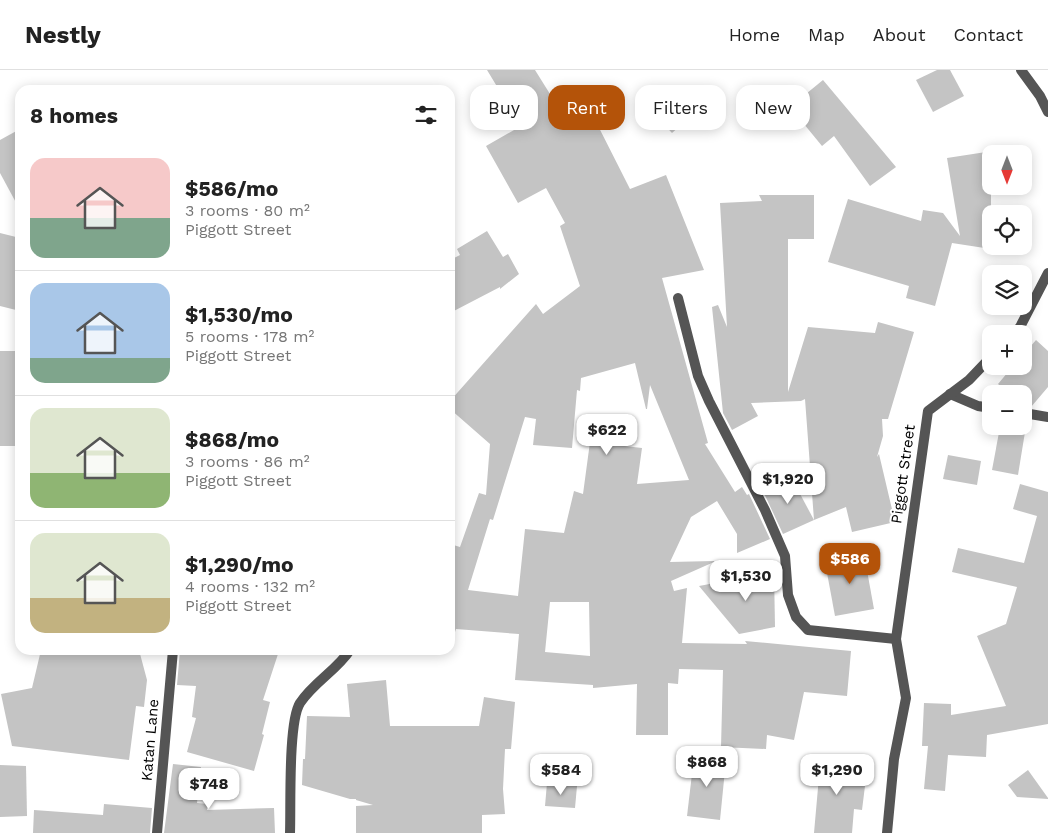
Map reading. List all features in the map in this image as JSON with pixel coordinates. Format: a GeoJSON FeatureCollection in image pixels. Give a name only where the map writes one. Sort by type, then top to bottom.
{"type":"FeatureCollection","features":[{"type":"Feature","properties":{"kind":"street"},"geometry":{"type":"LineString","coordinates":[[1021,70],[1040,96],[1048,112]]}},
{"type":"Feature","properties":{"kind":"street"},"geometry":{"type":"LineString","coordinates":[[1021,325],[1048,273]]}},
{"type":"Feature","properties":{"kind":"street"},"geometry":{"type":"LineString","coordinates":[[678,298],[698,376],[765,510],[784,556],[788,595],[796,617],[808,630],[896,639]]}},
{"type":"Feature","properties":{"kind":"street","name":"Piggott Street"},"geometry":{"type":"LineString","coordinates":[[887,833],[894,759],[906,698],[896,639],[928,411],[969,380],[982,366]]}},
{"type":"Feature","properties":{"kind":"street"},"geometry":{"type":"LineString","coordinates":[[950,394],[982,407]]}},
{"type":"Feature","properties":{"kind":"street"},"geometry":{"type":"LineString","coordinates":[[1032,414],[1048,417]]}},
{"type":"Feature","properties":{"kind":"street","name":"Katan Lane"},"geometry":{"type":"LineString","coordinates":[[157,833],[173,655]]}},
{"type":"Feature","properties":{"kind":"street"},"geometry":{"type":"LineString","coordinates":[[290,833],[293,727],[298,705],[310,690],[345,655]]}},
{"type":"Feature","properties":{"kind":"building"},"geometry":{"type":"Polygon","coordinates":[[[487,70],[535,70],[548,91],[548,130],[600,130],[630,189],[666,175],[704,270],[662,278],[708,443],[705,444],[735,492],[742,487],[747,495],[749,494],[770,539],[737,553],[737,534],[717,501],[691,517],[670,562],[714,562],[671,581],[674,591],[687,588],[682,643],[747,644],[745,641],[851,651],[847,696],[804,692],[794,740],[767,735],[766,749],[721,747],[723,670],[679,669],[678,684],[668,683],[668,735],[636,735],[637,684],[593,688],[593,685],[515,680],[519,634],[456,629],[455,632],[455,546],[460,547],[479,493],[486,495],[490,444],[455,413],[455,395],[536,304],[543,314],[580,286],[560,226],[565,223],[546,188],[518,203],[486,146],[514,130],[538,130],[538,85],[496,85],[487,70]],[[635,363],[581,378],[580,391],[577,390],[572,448],[533,445],[536,419],[525,417],[493,520],[490,519],[468,590],[518,596],[525,529],[564,533],[574,491],[583,494],[590,442],[642,448],[637,484],[689,480],[650,385],[647,409],[635,363]],[[550,602],[545,652],[590,656],[589,602],[550,602]]]}},
{"type":"Feature","properties":{"kind":"building"},"geometry":{"type":"Polygon","coordinates":[[[937,70],[950,70],[964,96],[933,112],[916,80],[937,70]]]}},
{"type":"Feature","properties":{"kind":"building"},"geometry":{"type":"Polygon","coordinates":[[[823,80],[896,167],[870,186],[834,136],[822,146],[809,130],[810,91],[823,80]]]}},
{"type":"Feature","properties":{"kind":"building"},"geometry":{"type":"Polygon","coordinates":[[[15,132],[15,201],[0,173],[0,140],[15,132]]]}},
{"type":"Feature","properties":{"kind":"building"},"geometry":{"type":"Polygon","coordinates":[[[982,153],[982,195],[991,195],[991,205],[982,205],[982,248],[952,243],[935,306],[906,298],[909,286],[828,262],[848,199],[921,221],[923,210],[943,213],[960,236],[947,158],[982,153]]]}},
{"type":"Feature","properties":{"kind":"building"},"geometry":{"type":"Polygon","coordinates":[[[759,195],[814,195],[814,239],[788,239],[788,392],[808,327],[875,333],[878,322],[914,332],[888,419],[882,419],[883,436],[877,457],[879,454],[895,522],[852,532],[846,507],[814,520],[805,399],[801,401],[751,403],[758,416],[732,430],[723,413],[712,307],[718,305],[727,327],[720,203],[762,201],[759,195]]]}},
{"type":"Feature","properties":{"kind":"building"},"geometry":{"type":"Polygon","coordinates":[[[487,231],[503,257],[508,254],[519,274],[500,289],[500,287],[455,310],[455,258],[460,255],[457,249],[487,231]]]}},
{"type":"Feature","properties":{"kind":"building"},"geometry":{"type":"Polygon","coordinates":[[[0,233],[15,237],[15,310],[0,306],[0,233]]]}},
{"type":"Feature","properties":{"kind":"building"},"geometry":{"type":"Polygon","coordinates":[[[1036,340],[1048,351],[1048,387],[1032,406],[1032,385],[998,384],[1006,375],[1032,375],[1032,345],[1036,340]]]}},
{"type":"Feature","properties":{"kind":"building"},"geometry":{"type":"Polygon","coordinates":[[[0,351],[15,351],[15,446],[0,446],[0,351]]]}},
{"type":"Feature","properties":{"kind":"building"},"geometry":{"type":"Polygon","coordinates":[[[999,435],[1025,435],[1018,475],[992,470],[999,435]]]}},
{"type":"Feature","properties":{"kind":"building"},"geometry":{"type":"Polygon","coordinates":[[[948,455],[981,461],[977,485],[943,479],[948,455]]]}},
{"type":"Feature","properties":{"kind":"building"},"geometry":{"type":"Polygon","coordinates":[[[791,477],[814,520],[783,534],[762,489],[791,477]]]}},
{"type":"Feature","properties":{"kind":"building"},"geometry":{"type":"Polygon","coordinates":[[[1020,484],[1048,492],[1048,724],[987,735],[986,757],[948,755],[945,791],[924,789],[928,746],[922,746],[924,703],[951,704],[951,715],[1006,706],[977,636],[1006,624],[1017,587],[952,572],[958,548],[1024,563],[1037,516],[1013,509],[1020,484]]]}},
{"type":"Feature","properties":{"kind":"building"},"geometry":{"type":"Polygon","coordinates":[[[864,554],[874,609],[835,616],[825,562],[864,554]]]}},
{"type":"Feature","properties":{"kind":"building"},"geometry":{"type":"Polygon","coordinates":[[[774,572],[775,627],[739,634],[699,586],[774,572]]]}},
{"type":"Feature","properties":{"kind":"building"},"geometry":{"type":"Polygon","coordinates":[[[40,655],[140,655],[147,680],[144,707],[136,706],[129,760],[12,746],[1,694],[32,688],[40,655]]]}},
{"type":"Feature","properties":{"kind":"building"},"geometry":{"type":"Polygon","coordinates":[[[180,655],[278,655],[263,700],[270,702],[262,734],[264,735],[254,771],[187,752],[196,718],[192,717],[196,686],[177,685],[180,655]]]}},
{"type":"Feature","properties":{"kind":"building"},"geometry":{"type":"Polygon","coordinates":[[[386,680],[390,726],[479,726],[484,697],[515,702],[511,749],[505,749],[503,789],[505,814],[482,815],[482,833],[356,833],[356,806],[373,805],[302,785],[307,716],[350,717],[347,684],[386,680]]]}},
{"type":"Feature","properties":{"kind":"building"},"geometry":{"type":"Polygon","coordinates":[[[821,754],[853,757],[851,785],[865,786],[862,810],[854,809],[852,833],[814,833],[821,754]]]}},
{"type":"Feature","properties":{"kind":"building"},"geometry":{"type":"Polygon","coordinates":[[[694,757],[726,760],[720,820],[687,816],[694,757]]]}},
{"type":"Feature","properties":{"kind":"building"},"geometry":{"type":"Polygon","coordinates":[[[173,764],[201,767],[197,803],[208,804],[207,810],[274,808],[275,833],[164,833],[173,764]]]}},
{"type":"Feature","properties":{"kind":"building"},"geometry":{"type":"Polygon","coordinates":[[[0,765],[26,766],[27,816],[0,817],[0,765]]]}},
{"type":"Feature","properties":{"kind":"building"},"geometry":{"type":"Polygon","coordinates":[[[1028,770],[1048,799],[1017,797],[1008,785],[1028,770]]]}},
{"type":"Feature","properties":{"kind":"building"},"geometry":{"type":"Polygon","coordinates":[[[547,783],[577,786],[575,808],[545,806],[547,783]]]}},
{"type":"Feature","properties":{"kind":"building"},"geometry":{"type":"Polygon","coordinates":[[[104,804],[152,808],[150,833],[33,833],[34,810],[103,815],[104,804]]]}}]}
